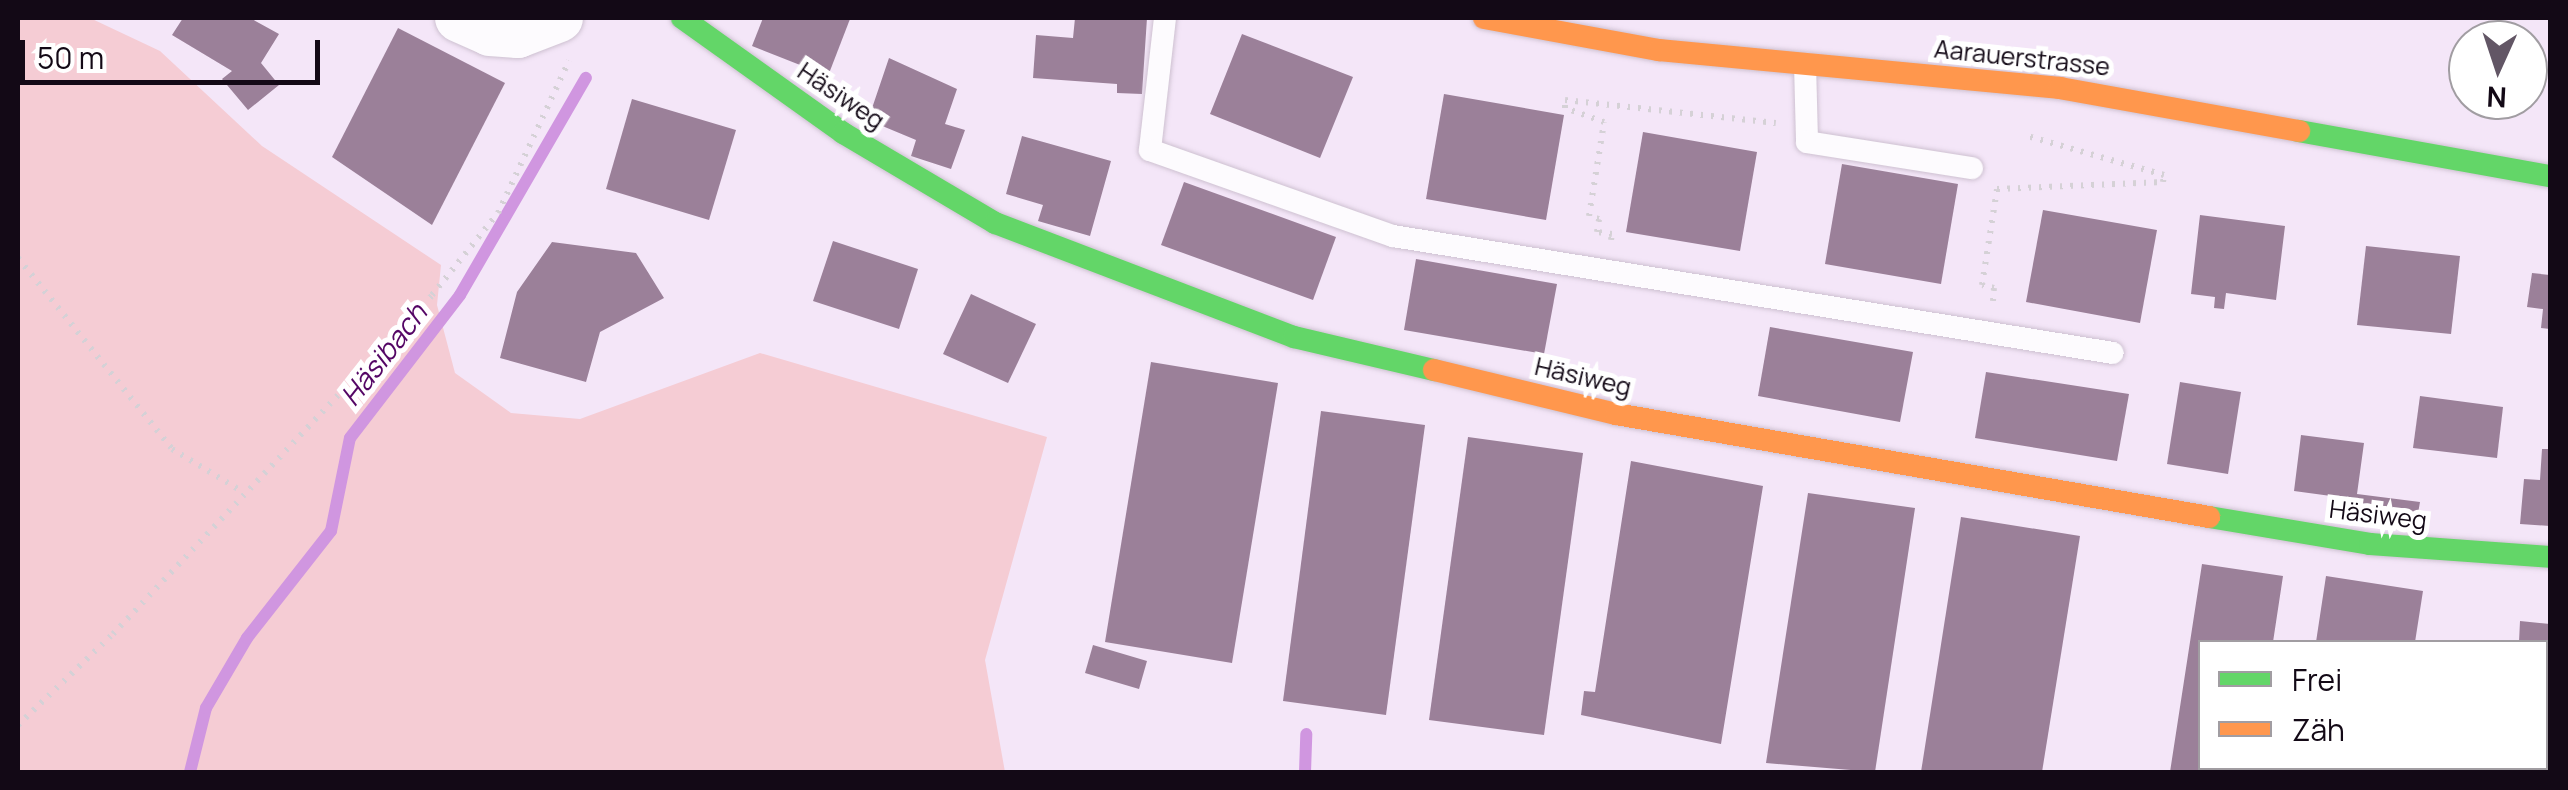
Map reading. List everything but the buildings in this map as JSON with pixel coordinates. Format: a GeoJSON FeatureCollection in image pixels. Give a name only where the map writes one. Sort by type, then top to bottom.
{"type":"FeatureCollection","features":[{"type":"Feature","properties":{"kind":"street"},"geometry":{"type":"LineString","coordinates":[[460,18],[490,32],[567,30]]}},
{"type":"Feature","properties":{"kind":"street","name":"Häsiweg"},"geometry":{"type":"LineString","coordinates":[[682,18],[842,133],[995,223],[1294,337],[1616,414],[2159,510],[2370,544],[2550,558]]}},
{"type":"Feature","properties":{"kind":"street","name":"Aarauerstrasse"},"geometry":{"type":"LineString","coordinates":[[1484,18],[1659,50],[2060,88],[2550,176]]}},
{"type":"Feature","properties":{"kind":"lane"},"geometry":{"type":"LineString","coordinates":[[1165,18],[1150,150],[1393,236],[1604,274],[2001,332],[2112,354]]}},
{"type":"Feature","properties":{"kind":"lane"},"geometry":{"type":"LineString","coordinates":[[1805,64],[1807,142],[1972,168]]}},
{"type":"Feature","properties":{"kind":"path"},"geometry":{"type":"LineString","coordinates":[[18,725],[353,384],[498,213],[567,30]]}},
{"type":"Feature","properties":{"kind":"path"},"geometry":{"type":"LineString","coordinates":[[1604,274],[1612,234],[1597,232],[1600,219],[1589,216],[1604,122],[1564,108],[1565,100],[1806,126]]}},
{"type":"Feature","properties":{"kind":"path"},"geometry":{"type":"LineString","coordinates":[[2001,332],[2007,302],[1992,300],[1994,288],[1982,285],[1998,189],[2163,182],[2164,175],[2014,132]]}},
{"type":"Feature","properties":{"kind":"path"},"geometry":{"type":"LineString","coordinates":[[18,258],[172,449],[243,492]]}},
{"type":"Feature","properties":{"kind":"shaded area"},"geometry":{"type":"Polygon","coordinates":[[[18,18],[90,18],[160,51],[262,146],[441,265],[437,305],[455,373],[511,413],[580,419],[760,353],[1047,437],[985,660],[1005,772],[18,772],[18,18]]]}},
{"type":"Feature","properties":{"kind":"waterway","name":"Häsibach"},"geometry":{"type":"LineString","coordinates":[[190,772],[206,708],[247,638],[331,531],[350,438],[460,295],[586,78]]}},
{"type":"Feature","properties":{"kind":"waterway"},"geometry":{"type":"LineString","coordinates":[[1305,772],[1306,734]]}},
{"type":"Feature","properties":{"kind":"traffic: fast"},"geometry":{"type":"LineString","coordinates":[[682,18],[843,133],[995,223],[1294,337],[1434,370]]}},
{"type":"Feature","properties":{"kind":"traffic: fast"},"geometry":{"type":"LineString","coordinates":[[2299,131],[2550,176]]}},
{"type":"Feature","properties":{"kind":"traffic: fast"},"geometry":{"type":"LineString","coordinates":[[2209,517],[2370,544],[2550,557]]}},
{"type":"Feature","properties":{"kind":"traffic: slow"},"geometry":{"type":"LineString","coordinates":[[1484,18],[1659,50],[2060,88],[2299,131]]}},
{"type":"Feature","properties":{"kind":"traffic: slow"},"geometry":{"type":"LineString","coordinates":[[1434,370],[1616,414],[2209,517]]}}]}
